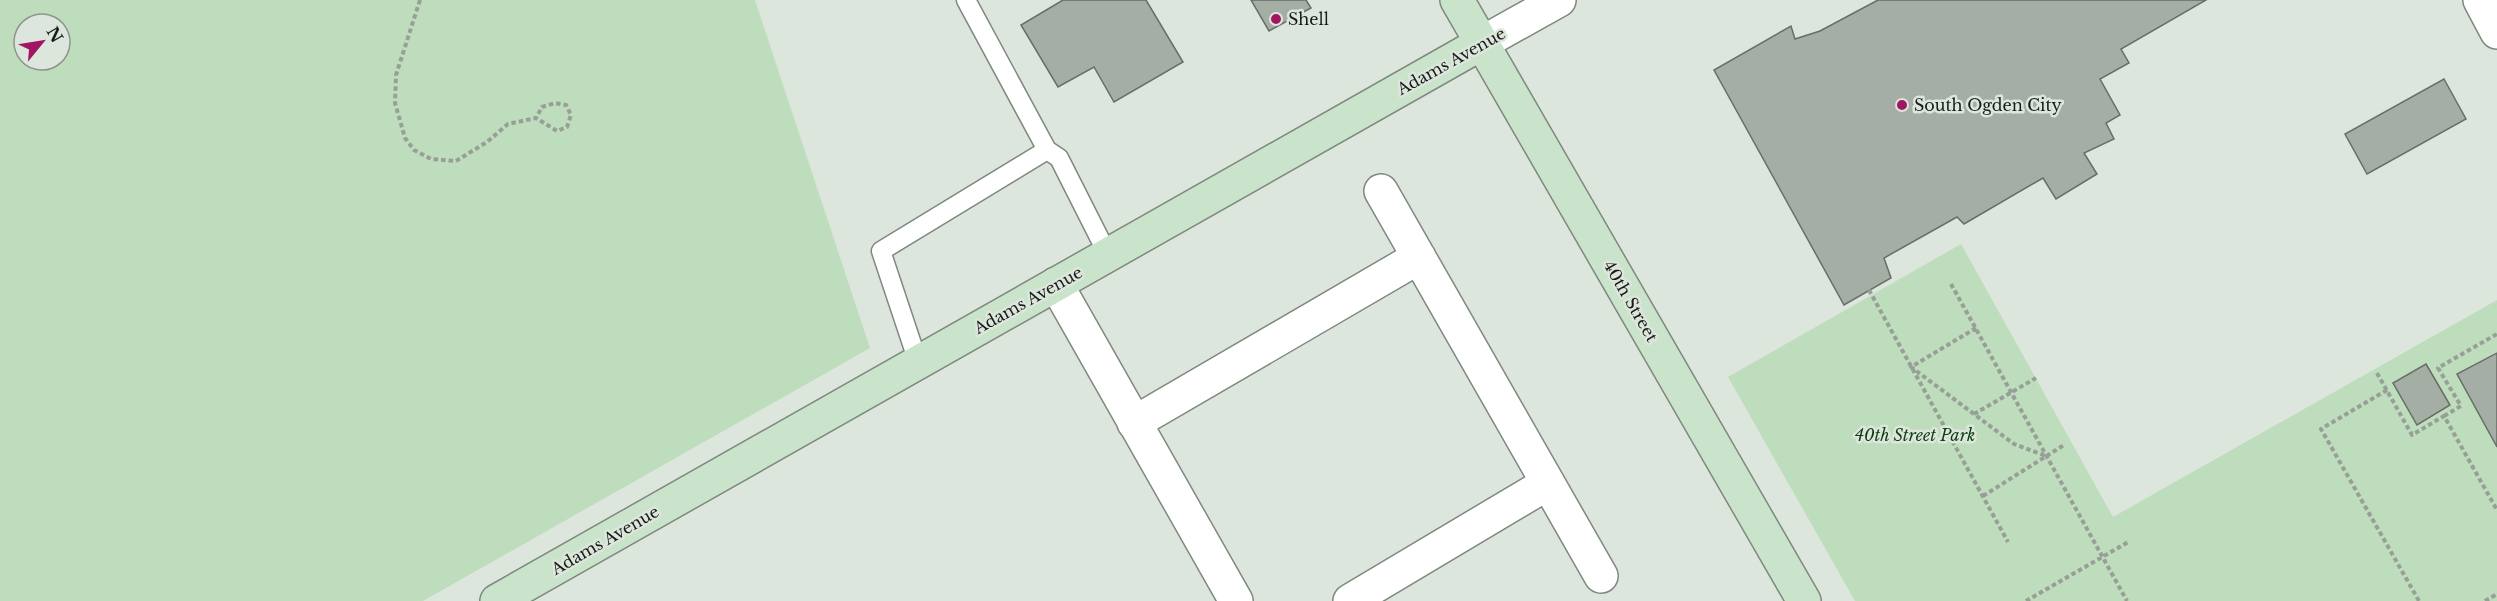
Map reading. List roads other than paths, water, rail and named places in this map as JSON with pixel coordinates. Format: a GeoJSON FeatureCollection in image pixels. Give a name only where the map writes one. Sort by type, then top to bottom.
{"type":"FeatureCollection","features":[{"type":"Feature","properties":{"kind":"street","name":"40th Street"},"geometry":{"type":"LineString","coordinates":[[1457,0],[1804,601]]}},
{"type":"Feature","properties":{"kind":"street","name":"Adams Avenue"},"geometry":{"type":"LineString","coordinates":[[497,601],[1559,0]]}},
{"type":"Feature","properties":{"kind":"street"},"geometry":{"type":"LineString","coordinates":[[2480,0],[2497,32]]}},
{"type":"Feature","properties":{"kind":"street"},"geometry":{"type":"LineString","coordinates":[[1381,191],[1601,576]]}},
{"type":"Feature","properties":{"kind":"street"},"geometry":{"type":"LineString","coordinates":[[1134,423],[1419,257]]}},
{"type":"Feature","properties":{"kind":"street"},"geometry":{"type":"LineString","coordinates":[[1056,284],[1236,601]]}},
{"type":"Feature","properties":{"kind":"street"},"geometry":{"type":"LineString","coordinates":[[1350,601],[1548,483]]}},
{"type":"Feature","properties":{"kind":"lane"},"geometry":{"type":"LineString","coordinates":[[966,0],[1047,150],[1059,158],[1108,255]]}},
{"type":"Feature","properties":{"kind":"lane"},"geometry":{"type":"LineString","coordinates":[[918,362],[881,250],[1047,150]]}},
{"type":"Feature","properties":{"kind":"place","name":"Shell"},"geometry":{"type":"Point","coordinates":[1276,19]}},
{"type":"Feature","properties":{"kind":"place","name":"South Ogden City"},"geometry":{"type":"Point","coordinates":[1902,105]}},
{"type":"Feature","properties":{"kind":"park label","name":"40th Street Park"},"geometry":{"type":"Point","coordinates":[1915,435]}}]}
